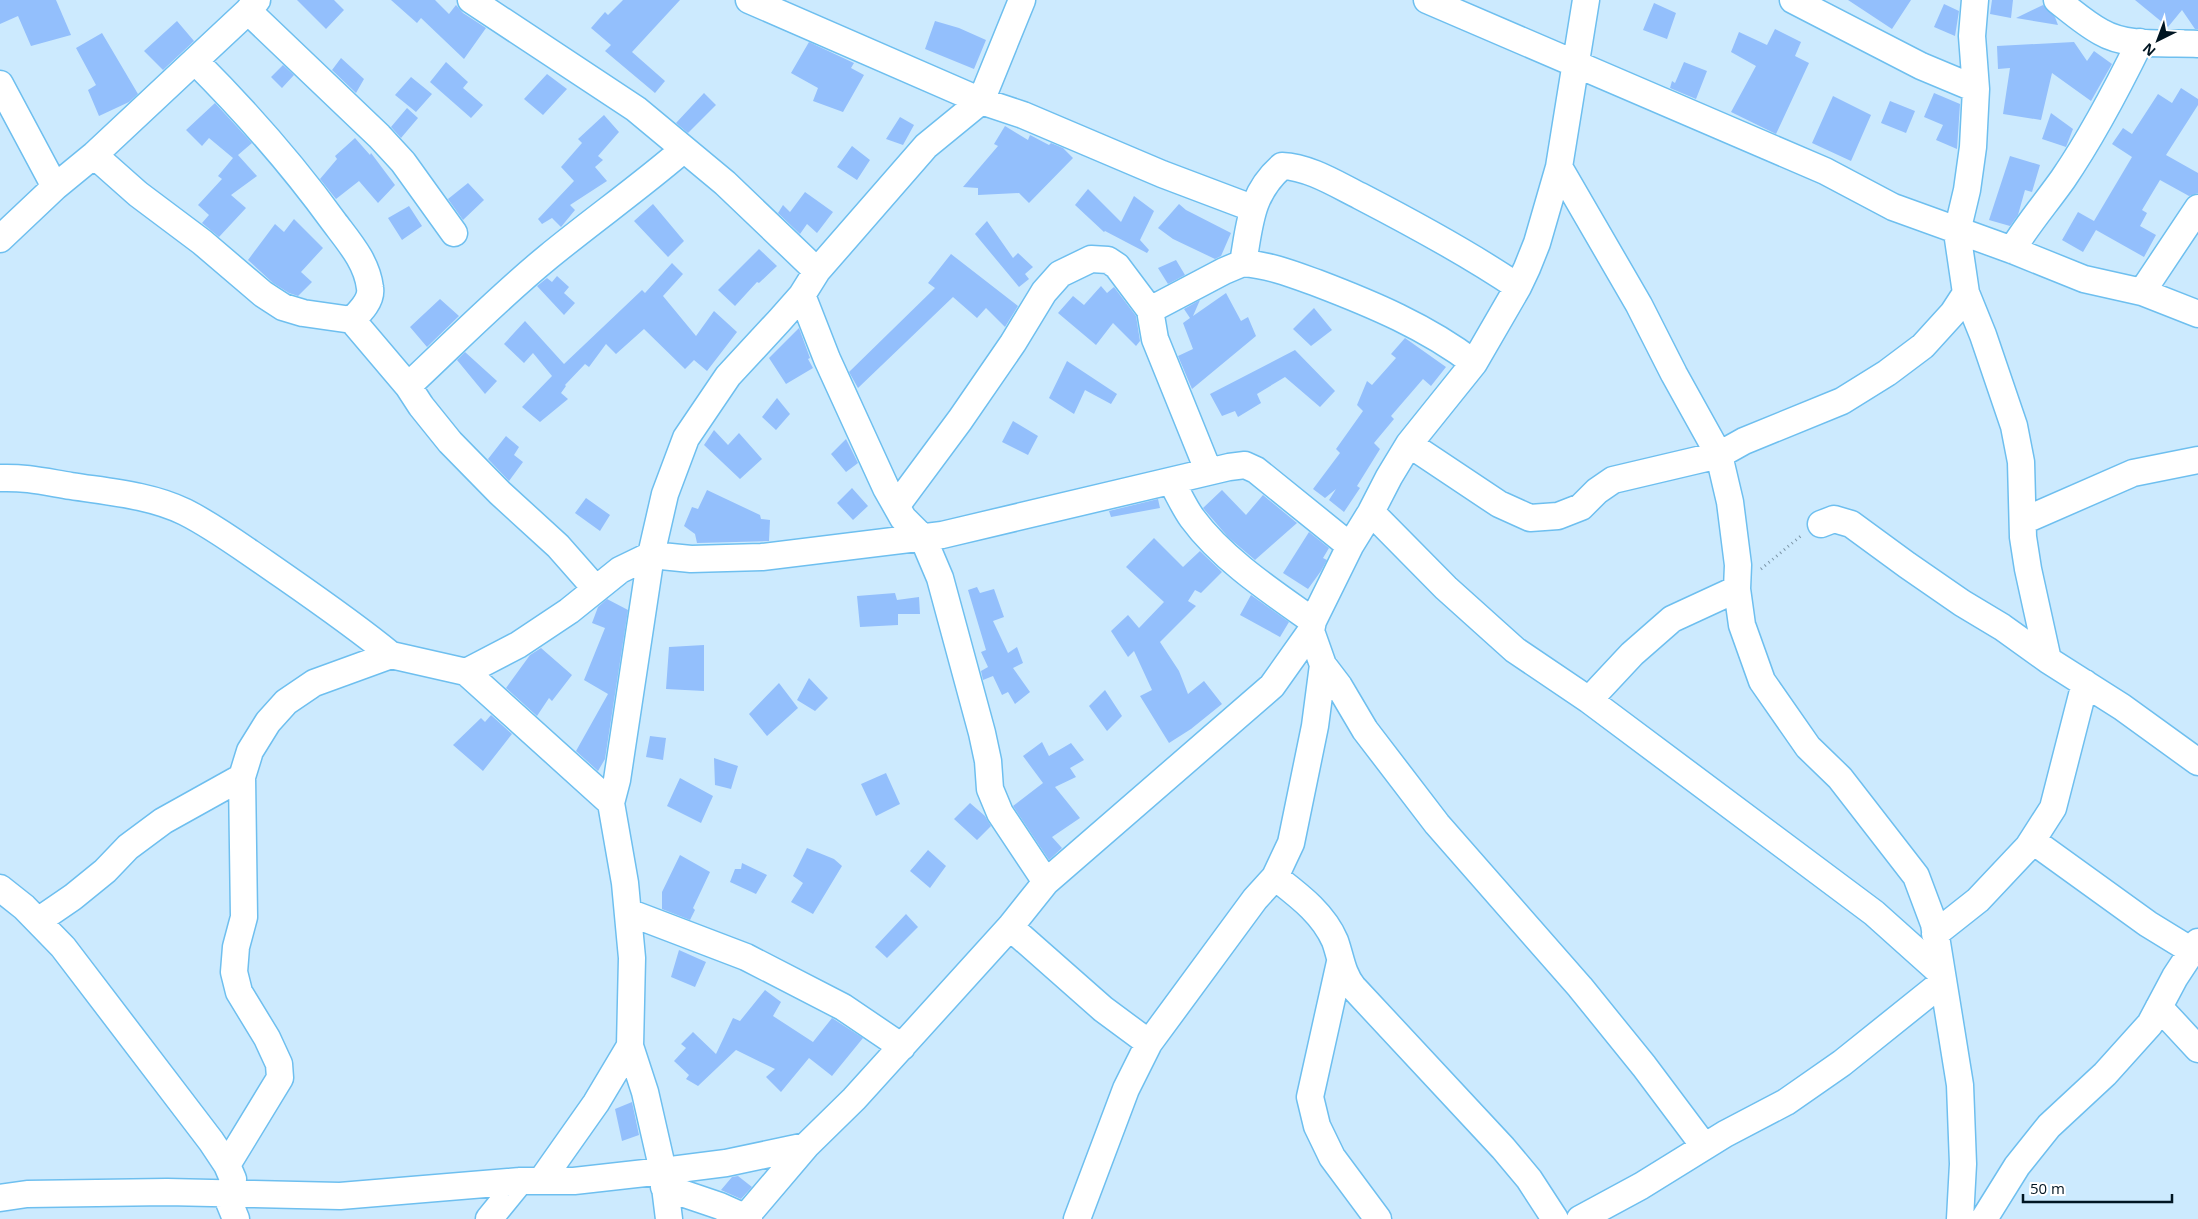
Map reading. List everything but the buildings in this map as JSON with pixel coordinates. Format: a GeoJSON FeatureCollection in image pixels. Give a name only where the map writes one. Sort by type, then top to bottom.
{"type":"FeatureCollection","features":[{"type":"Feature","properties":{"kind":"street"},"geometry":{"type":"LineString","coordinates":[[472,0],[636,109],[725,183],[818,271]]}},
{"type":"Feature","properties":{"kind":"street"},"geometry":{"type":"LineString","coordinates":[[749,0],[981,101],[1023,115],[1162,174],[1252,208]]}},
{"type":"Feature","properties":{"kind":"street"},"geometry":{"type":"LineString","coordinates":[[669,1219],[664,1179],[644,1092],[630,1046],[632,958],[628,912],[612,802],[622,753],[651,555],[665,494],[686,438],[728,376],[802,294],[818,271],[926,146],[981,101],[1022,0]]}},
{"type":"Feature","properties":{"kind":"street"},"geometry":{"type":"LineString","coordinates":[[1427,0],[1576,62],[1825,171],[1893,207],[1957,232],[2012,250],[2084,279],[2142,292],[2198,314]]}},
{"type":"Feature","properties":{"kind":"street"},"geometry":{"type":"LineString","coordinates":[[664,1179],[746,1218],[806,1146],[854,1099],[902,1047],[1010,927],[1046,882],[1272,686],[1312,626],[1350,546],[1371,512],[1389,477],[1410,444],[1474,363],[1518,287],[1537,242],[1559,167],[1586,0]]}},
{"type":"Feature","properties":{"kind":"street"},"geometry":{"type":"LineString","coordinates":[[1793,0],[1921,66],[1976,89]]}},
{"type":"Feature","properties":{"kind":"street"},"geometry":{"type":"LineString","coordinates":[[1975,0],[1972,36],[1976,89],[1973,147],[1967,190],[1957,232],[1966,293],[1983,335],[2014,426],[2021,462],[2023,537],[2048,660]]}},
{"type":"Feature","properties":{"kind":"street"},"geometry":{"type":"LineString","coordinates":[[2057,0],[2102,33],[2118,39],[2140,42],[2198,44]]}},
{"type":"Feature","properties":{"kind":"street"},"geometry":{"type":"LineString","coordinates":[[0,239],[94,155],[253,6],[397,156],[454,233]]}},
{"type":"Feature","properties":{"kind":"street"},"geometry":{"type":"LineString","coordinates":[[2012,250],[2030,220],[2063,179],[2111,102],[2140,42]]}},
{"type":"Feature","properties":{"kind":"street"},"geometry":{"type":"LineString","coordinates":[[195,61],[238,104],[275,147],[315,195],[363,262],[371,289],[364,308],[352,320]]}},
{"type":"Feature","properties":{"kind":"street"},"geometry":{"type":"LineString","coordinates":[[0,84],[56,187]]}},
{"type":"Feature","properties":{"kind":"street"},"geometry":{"type":"LineString","coordinates":[[408,386],[481,316],[547,257],[649,179],[684,149]]}},
{"type":"Feature","properties":{"kind":"street"},"geometry":{"type":"LineString","coordinates":[[94,155],[138,194],[202,242],[263,294],[283,307],[303,313],[352,320],[408,386],[421,406],[450,442],[500,493],[558,546],[595,588]]}},
{"type":"Feature","properties":{"kind":"street"},"geometry":{"type":"LineString","coordinates":[[1243,263],[1252,208],[1270,176],[1282,166],[1307,171],[1391,212],[1484,264],[1518,287]]}},
{"type":"Feature","properties":{"kind":"street"},"geometry":{"type":"LineString","coordinates":[[1559,167],[1573,187],[1639,305],[1674,374],[1719,455],[1731,511],[1738,565],[1737,589],[1742,625],[1762,681],[1808,747],[1840,778],[1916,876],[1936,934],[1960,1085],[1963,1164],[1960,1219]]}},
{"type":"Feature","properties":{"kind":"street"},"geometry":{"type":"LineString","coordinates":[[2142,292],[2198,208]]}},
{"type":"Feature","properties":{"kind":"street"},"geometry":{"type":"LineString","coordinates":[[897,505],[960,420],[1013,343],[1044,292],[1060,274],[1091,259],[1108,260],[1117,266],[1150,310],[1155,339],[1208,470]]}},
{"type":"Feature","properties":{"kind":"street"},"geometry":{"type":"LineString","coordinates":[[1150,310],[1243,263],[1261,264],[1280,269],[1343,293],[1414,325],[1447,343],[1474,363]]}},
{"type":"Feature","properties":{"kind":"street"},"geometry":{"type":"LineString","coordinates":[[1410,444],[1499,504],[1530,518],[1558,516],[1581,507],[1596,491],[1613,480],[1719,455],[1744,441],[1842,401],[1886,373],[1923,346],[1953,313],[1966,293]]}},
{"type":"Feature","properties":{"kind":"street"},"geometry":{"type":"LineString","coordinates":[[802,294],[831,368],[886,488],[903,518],[923,538],[940,578],[982,733],[988,760],[990,789],[1000,813],[1046,882]]}},
{"type":"Feature","properties":{"kind":"street"},"geometry":{"type":"LineString","coordinates":[[2024,521],[2133,473],[2198,460]]}},
{"type":"Feature","properties":{"kind":"street"},"geometry":{"type":"LineString","coordinates":[[466,672],[518,645],[569,610],[620,570],[651,555],[691,558],[762,557],[923,538],[1172,481],[1208,470],[1245,465],[1256,470],[1350,546]]}},
{"type":"Feature","properties":{"kind":"street"},"geometry":{"type":"LineString","coordinates":[[0,478],[26,477],[109,491],[149,500],[185,512],[229,539],[333,610],[391,655],[466,672],[612,802]]}},
{"type":"Feature","properties":{"kind":"street"},"geometry":{"type":"LineString","coordinates":[[1077,1219],[1126,1089],[1149,1043],[1255,899],[1275,877],[1293,834],[1315,726],[1323,666],[1312,626],[1221,550],[1192,518],[1172,481]]}},
{"type":"Feature","properties":{"kind":"street"},"geometry":{"type":"LineString","coordinates":[[1371,512],[1446,588],[1515,650],[1589,700],[1874,913],[1942,977]]}},
{"type":"Feature","properties":{"kind":"street"},"geometry":{"type":"LineString","coordinates":[[1821,524],[1834,519],[1852,524],[1907,565],[2002,626],[2048,660],[2085,683],[2198,762]]}},
{"type":"Feature","properties":{"kind":"street"},"geometry":{"type":"LineString","coordinates":[[1589,700],[1632,654],[1672,619],[1737,589]]}},
{"type":"Feature","properties":{"kind":"street"},"geometry":{"type":"LineString","coordinates":[[227,1165],[280,1078],[279,1064],[267,1038],[239,992],[234,972],[236,947],[244,917],[242,776],[250,751],[268,722],[286,702],[314,682],[391,655]]}},
{"type":"Feature","properties":{"kind":"street"},"geometry":{"type":"LineString","coordinates":[[1323,666],[1339,686],[1365,730],[1432,818],[1597,1009],[1644,1066],[1704,1146]]}},
{"type":"Feature","properties":{"kind":"street"},"geometry":{"type":"LineString","coordinates":[[1936,934],[1978,900],[2033,841],[2052,808],[2085,683]]}},
{"type":"Feature","properties":{"kind":"street"},"geometry":{"type":"LineString","coordinates":[[38,921],[74,897],[128,847],[163,821],[242,776]]}},
{"type":"Feature","properties":{"kind":"street"},"geometry":{"type":"LineString","coordinates":[[1984,1219],[2017,1166],[2049,1126],[2130,1048],[2150,1024],[2158,1007],[2195,947],[2148,924],[2033,841]]}},
{"type":"Feature","properties":{"kind":"street"},"geometry":{"type":"LineString","coordinates":[[1275,877],[1321,916],[1335,941],[1345,977],[1353,988],[1503,1148],[1529,1178],[1555,1219]]}},
{"type":"Feature","properties":{"kind":"street"},"geometry":{"type":"LineString","coordinates":[[0,888],[38,921],[63,947],[212,1141],[227,1165],[236,1219]]}},
{"type":"Feature","properties":{"kind":"street"},"geometry":{"type":"LineString","coordinates":[[628,912],[746,957],[843,1008],[902,1047]]}},
{"type":"Feature","properties":{"kind":"street"},"geometry":{"type":"LineString","coordinates":[[1010,927],[1103,1009],[1149,1043]]}},
{"type":"Feature","properties":{"kind":"street"},"geometry":{"type":"LineString","coordinates":[[1340,962],[1310,1096],[1317,1126],[1332,1157],[1378,1219]]}},
{"type":"Feature","properties":{"kind":"street"},"geometry":{"type":"LineString","coordinates":[[1580,1219],[1641,1186],[1704,1146],[1786,1102],[1842,1063],[1942,977]]}},
{"type":"Feature","properties":{"kind":"street"},"geometry":{"type":"LineString","coordinates":[[2158,1007],[2198,1049]]}},
{"type":"Feature","properties":{"kind":"street"},"geometry":{"type":"LineString","coordinates":[[489,1219],[530,1181],[601,1096],[630,1046]]}},
{"type":"Feature","properties":{"kind":"street"},"geometry":{"type":"LineString","coordinates":[[0,1198],[27,1194],[232,1193],[340,1196],[530,1181],[664,1179],[726,1163],[806,1146]]}},
{"type":"Feature","properties":{"kind":"path"},"geometry":{"type":"LineString","coordinates":[[1737,589],[1801,536],[1821,524]]}}]}
